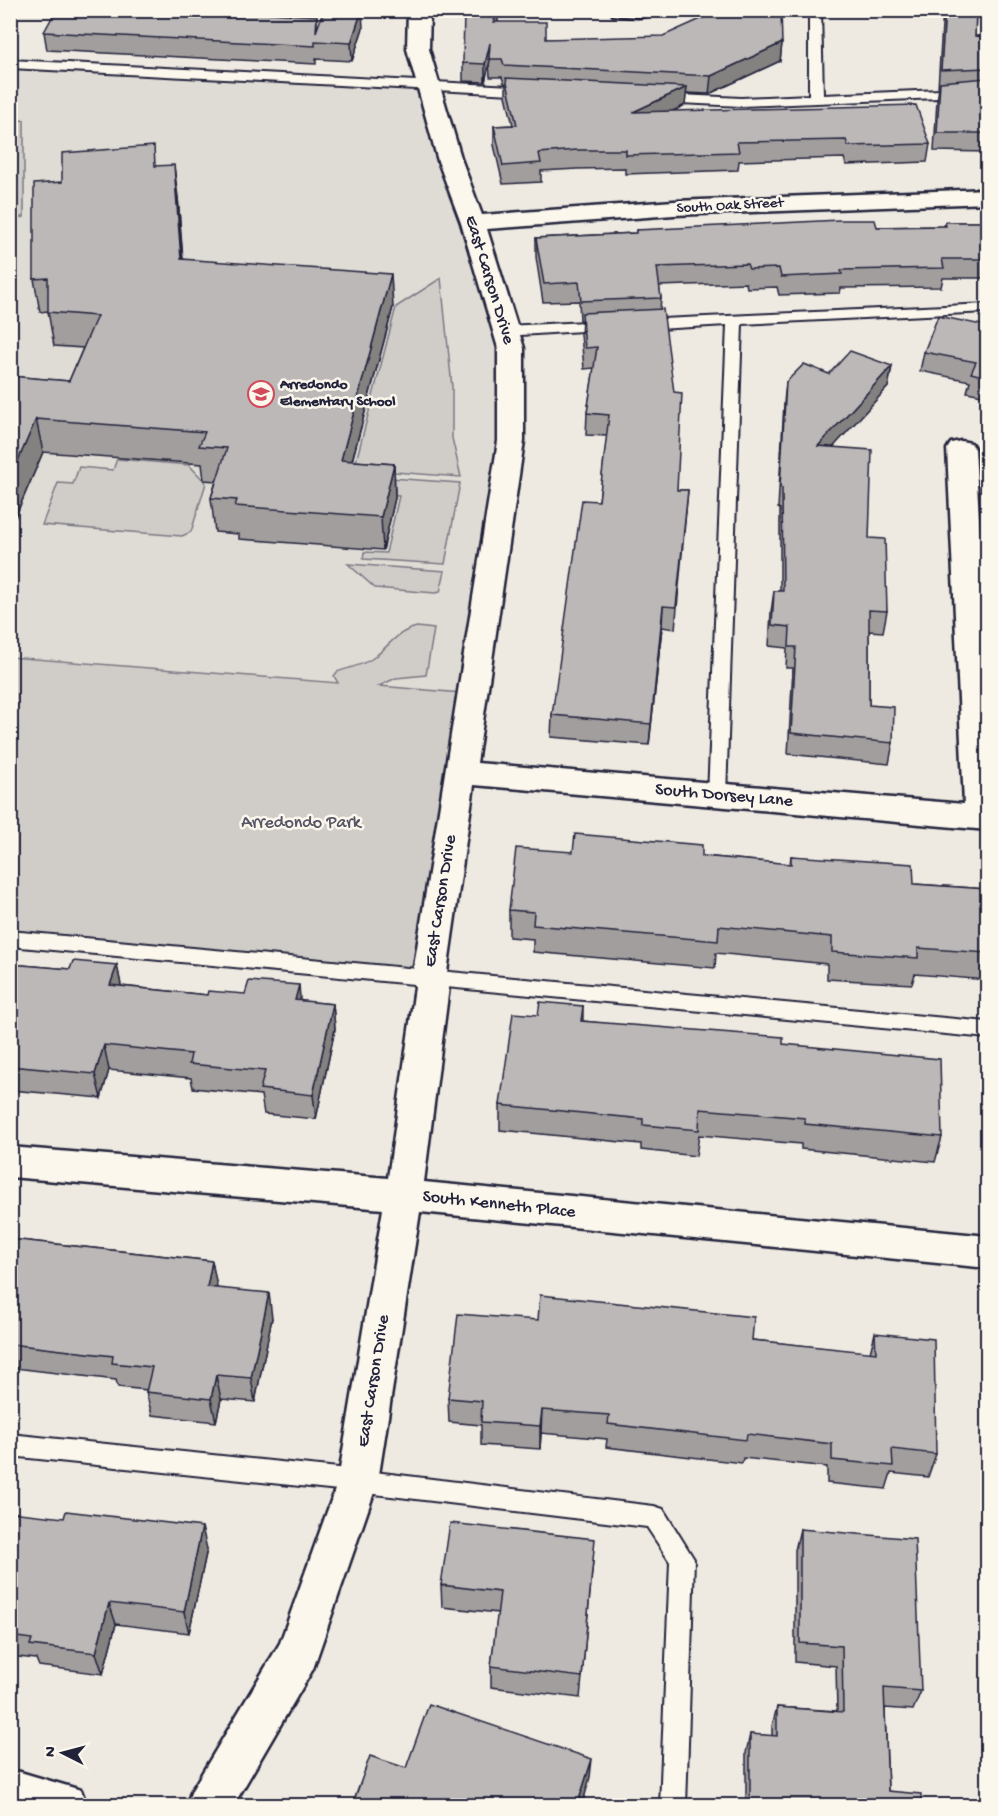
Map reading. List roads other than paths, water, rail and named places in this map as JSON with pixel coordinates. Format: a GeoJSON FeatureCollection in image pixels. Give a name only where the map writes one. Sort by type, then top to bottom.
{"type":"FeatureCollection","features":[{"type":"Feature","properties":{"kind":"street","name":"East Carson Drive"},"geometry":{"type":"LineString","coordinates":[[208,1806],[298,1654],[358,1481],[404,1195],[432,987],[429,979],[511,441],[511,348],[473,223],[450,161],[418,49],[419,10]]}},
{"type":"Feature","properties":{"kind":"street","name":"South Oak Street"},"geometry":{"type":"LineString","coordinates":[[473,223],[674,208],[987,196]]}},
{"type":"Feature","properties":{"kind":"street"},"geometry":{"type":"LineString","coordinates":[[961,449],[984,817]]}},
{"type":"Feature","properties":{"kind":"street","name":"South Dorsey Lane"},"geometry":{"type":"LineString","coordinates":[[461,773],[984,817]]}},
{"type":"Feature","properties":{"kind":"street","name":"South Kenneth Place"},"geometry":{"type":"LineString","coordinates":[[10,1162],[404,1195],[987,1252]]}},
{"type":"Feature","properties":{"kind":"street"},"geometry":{"type":"LineString","coordinates":[[10,1791],[65,1806]]}},
{"type":"Feature","properties":{"kind":"lane"},"geometry":{"type":"LineString","coordinates":[[816,10],[816,100]]}},
{"type":"Feature","properties":{"kind":"lane"},"geometry":{"type":"LineString","coordinates":[[10,64],[544,92]]}},
{"type":"Feature","properties":{"kind":"lane"},"geometry":{"type":"LineString","coordinates":[[648,97],[741,102],[987,92]]}},
{"type":"Feature","properties":{"kind":"lane"},"geometry":{"type":"LineString","coordinates":[[505,332],[987,308]]}},
{"type":"Feature","properties":{"kind":"lane"},"geometry":{"type":"LineString","coordinates":[[717,796],[735,320]]}},
{"type":"Feature","properties":{"kind":"lane"},"geometry":{"type":"LineString","coordinates":[[10,938],[987,1030]]}},
{"type":"Feature","properties":{"kind":"lane"},"geometry":{"type":"LineString","coordinates":[[10,1445],[358,1481],[654,1517],[682,1559],[673,1806]]}},
{"type":"Feature","properties":{"kind":"place","name":"Arredondo Elementary School"},"geometry":{"type":"Point","coordinates":[261,394]}},
{"type":"Feature","properties":{"kind":"park label","name":"Arredondo Park"},"geometry":{"type":"Point","coordinates":[301,823]}}]}
